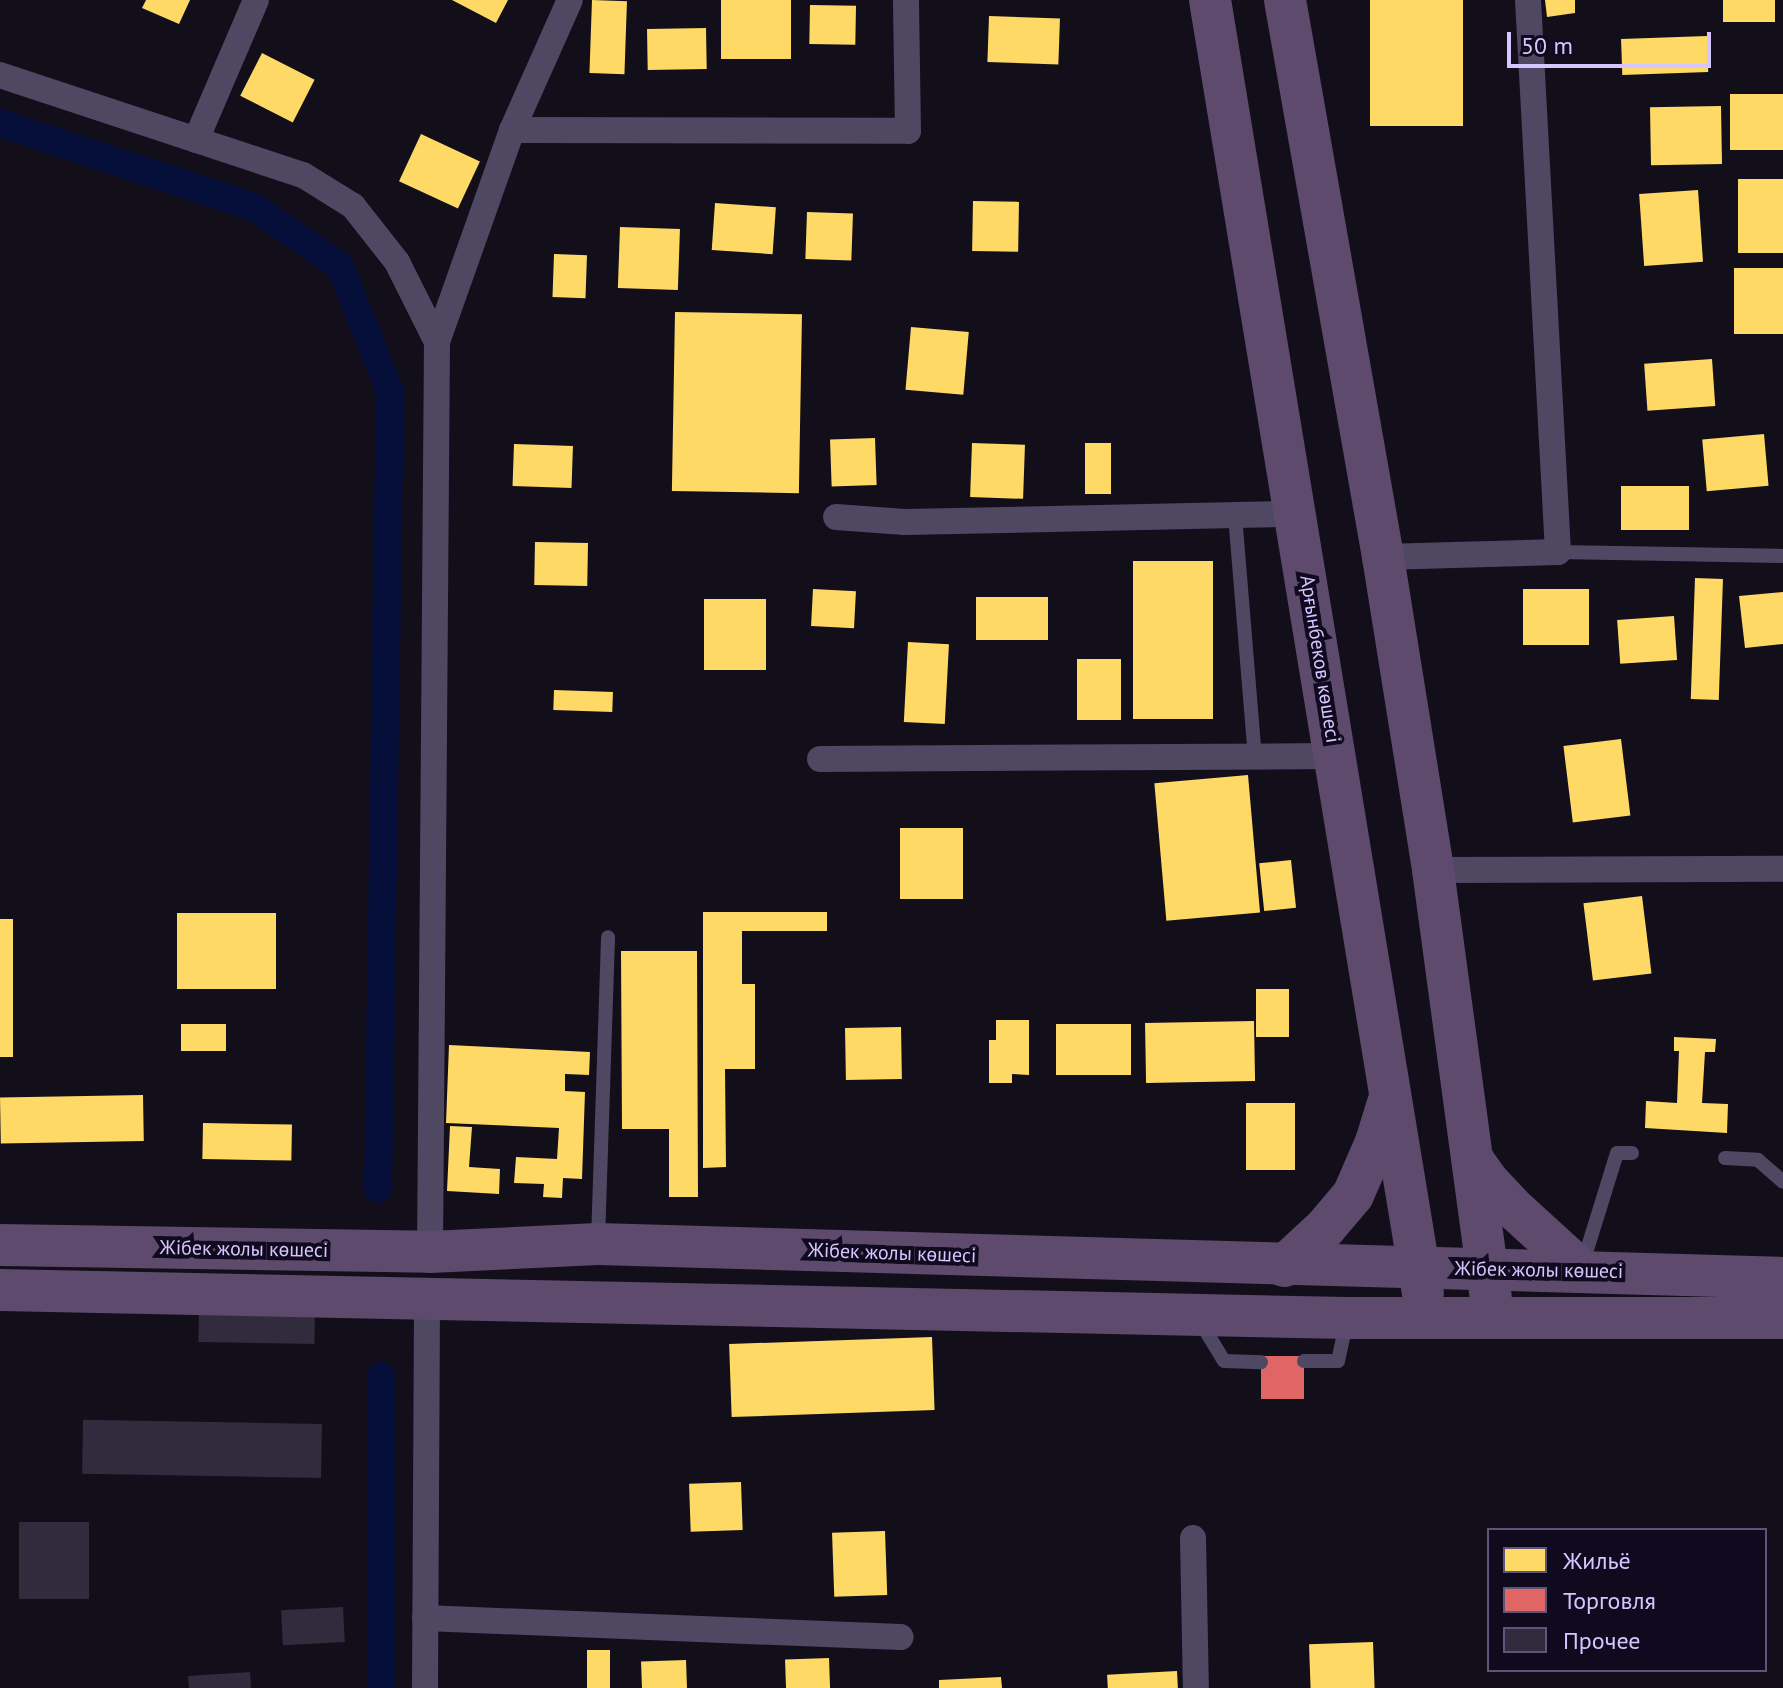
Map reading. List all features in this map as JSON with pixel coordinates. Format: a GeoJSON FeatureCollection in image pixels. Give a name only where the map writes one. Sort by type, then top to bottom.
{"type":"FeatureCollection","features":[{"type":"Feature","properties":{"kind":"main road","name":"Арғынбеков көшесі"},"geometry":{"type":"LineString","coordinates":[[1210,0],[1298,514],[1427,1318]]}},
{"type":"Feature","properties":{"kind":"main road"},"geometry":{"type":"LineString","coordinates":[[1285,0],[1383,557],[1433,870],[1489,1270],[1493,1318]]}},
{"type":"Feature","properties":{"kind":"main road"},"geometry":{"type":"LineString","coordinates":[[1284,1266],[1325,1228],[1353,1195],[1376,1142],[1391,1094]]}},
{"type":"Feature","properties":{"kind":"main road"},"geometry":{"type":"LineString","coordinates":[[1472,1158],[1511,1206],[1581,1270]]}},
{"type":"Feature","properties":{"kind":"main road","name":"Жібек жолы көшесі"},"geometry":{"type":"LineString","coordinates":[[0,1245],[430,1252],[598,1244],[1783,1278]]}},
{"type":"Feature","properties":{"kind":"main road"},"geometry":{"type":"LineString","coordinates":[[0,1290],[1347,1318],[1783,1318]]}},
{"type":"Feature","properties":{"kind":"street"},"geometry":{"type":"LineString","coordinates":[[196,140],[256,0]]}},
{"type":"Feature","properties":{"kind":"street"},"geometry":{"type":"LineString","coordinates":[[430,1252],[437,342],[512,130],[570,0]]}},
{"type":"Feature","properties":{"kind":"street"},"geometry":{"type":"LineString","coordinates":[[512,130],[908,131],[906,0]]}},
{"type":"Feature","properties":{"kind":"street"},"geometry":{"type":"LineString","coordinates":[[1383,557],[1558,552],[1528,0]]}},
{"type":"Feature","properties":{"kind":"street"},"geometry":{"type":"LineString","coordinates":[[0,75],[303,175],[353,206],[397,262],[437,342]]}},
{"type":"Feature","properties":{"kind":"street"},"geometry":{"type":"LineString","coordinates":[[836,517],[905,522],[1298,514]]}},
{"type":"Feature","properties":{"kind":"street"},"geometry":{"type":"LineString","coordinates":[[820,759],[1335,756]]}},
{"type":"Feature","properties":{"kind":"street"},"geometry":{"type":"LineString","coordinates":[[1433,870],[1783,869]]}},
{"type":"Feature","properties":{"kind":"street"},"geometry":{"type":"LineString","coordinates":[[425,1688],[427,1299]]}},
{"type":"Feature","properties":{"kind":"street"},"geometry":{"type":"LineString","coordinates":[[1193,1538],[1196,1688]]}},
{"type":"Feature","properties":{"kind":"street"},"geometry":{"type":"LineString","coordinates":[[425,1618],[901,1637]]}},
{"type":"Feature","properties":{"kind":"lane"},"geometry":{"type":"LineString","coordinates":[[1235,515],[1255,756]]}},
{"type":"Feature","properties":{"kind":"lane"},"geometry":{"type":"LineString","coordinates":[[1558,552],[1783,556]]}},
{"type":"Feature","properties":{"kind":"lane"},"geometry":{"type":"LineString","coordinates":[[598,1244],[608,937]]}},
{"type":"Feature","properties":{"kind":"lane"},"geometry":{"type":"LineString","coordinates":[[1581,1270],[1617,1153],[1632,1153]]}},
{"type":"Feature","properties":{"kind":"lane"},"geometry":{"type":"LineString","coordinates":[[1725,1158],[1758,1160],[1783,1182]]}},
{"type":"Feature","properties":{"kind":"lane"},"geometry":{"type":"LineString","coordinates":[[1197,1315],[1224,1361],[1261,1362]]}},
{"type":"Feature","properties":{"kind":"lane"},"geometry":{"type":"LineString","coordinates":[[1304,1361],[1338,1361],[1347,1318]]}},
{"type":"Feature","properties":{"kind":"building: Жильё"},"geometry":{"type":"Polygon","coordinates":[[[146,0],[190,0],[179,24],[142,8],[146,0]]]}},
{"type":"Feature","properties":{"kind":"building: Жильё"},"geometry":{"type":"Polygon","coordinates":[[[452,0],[508,0],[496,23],[452,0]]]}},
{"type":"Feature","properties":{"kind":"building: Жильё"},"geometry":{"type":"Polygon","coordinates":[[[592,0],[627,1],[624,74],[589,73],[592,0]]]}},
{"type":"Feature","properties":{"kind":"building: Жильё"},"geometry":{"type":"Polygon","coordinates":[[[721,0],[791,0],[791,59],[721,59],[721,0]]]}},
{"type":"Feature","properties":{"kind":"building: Жильё"},"geometry":{"type":"Polygon","coordinates":[[[1370,0],[1463,0],[1463,126],[1370,126],[1370,0]]]}},
{"type":"Feature","properties":{"kind":"building: Жильё"},"geometry":{"type":"Polygon","coordinates":[[[1545,0],[1575,0],[1575,13],[1547,17],[1545,0]]]}},
{"type":"Feature","properties":{"kind":"building: Жильё"},"geometry":{"type":"Polygon","coordinates":[[[1723,0],[1775,0],[1775,22],[1723,22],[1723,0]]]}},
{"type":"Feature","properties":{"kind":"building: Жильё"},"geometry":{"type":"Polygon","coordinates":[[[810,5],[856,6],[855,45],[809,44],[810,5]]]}},
{"type":"Feature","properties":{"kind":"building: Жильё"},"geometry":{"type":"Polygon","coordinates":[[[989,16],[1060,18],[1058,64],[987,62],[989,16]]]}},
{"type":"Feature","properties":{"kind":"building: Жильё"},"geometry":{"type":"Polygon","coordinates":[[[706,28],[707,69],[648,70],[647,29],[706,28]]]}},
{"type":"Feature","properties":{"kind":"building: Жильё"},"geometry":{"type":"Polygon","coordinates":[[[1707,36],[1708,72],[1622,75],[1621,39],[1707,36]]]}},
{"type":"Feature","properties":{"kind":"building: Жильё"},"geometry":{"type":"Polygon","coordinates":[[[262,53],[315,80],[293,123],[240,96],[262,53]]]}},
{"type":"Feature","properties":{"kind":"building: Жильё"},"geometry":{"type":"Polygon","coordinates":[[[1730,94],[1783,94],[1783,150],[1730,150],[1730,94]]]}},
{"type":"Feature","properties":{"kind":"building: Жильё"},"geometry":{"type":"Polygon","coordinates":[[[1721,106],[1722,164],[1651,165],[1650,107],[1721,106]]]}},
{"type":"Feature","properties":{"kind":"building: Жильё"},"geometry":{"type":"Polygon","coordinates":[[[421,134],[480,161],[458,209],[399,181],[421,134]]]}},
{"type":"Feature","properties":{"kind":"building: Жильё"},"geometry":{"type":"Polygon","coordinates":[[[1738,179],[1783,179],[1783,253],[1738,253],[1738,179]]]}},
{"type":"Feature","properties":{"kind":"building: Жильё"},"geometry":{"type":"Polygon","coordinates":[[[1698,190],[1703,262],[1644,266],[1639,194],[1698,190]]]}},
{"type":"Feature","properties":{"kind":"building: Жильё"},"geometry":{"type":"Polygon","coordinates":[[[973,201],[1019,202],[1018,252],[972,251],[973,201]]]}},
{"type":"Feature","properties":{"kind":"building: Жильё"},"geometry":{"type":"Polygon","coordinates":[[[715,203],[776,207],[773,254],[712,250],[715,203]]]}},
{"type":"Feature","properties":{"kind":"building: Жильё"},"geometry":{"type":"Polygon","coordinates":[[[807,212],[853,214],[851,261],[805,259],[807,212]]]}},
{"type":"Feature","properties":{"kind":"building: Жильё"},"geometry":{"type":"Polygon","coordinates":[[[620,227],[680,229],[678,290],[618,288],[620,227]]]}},
{"type":"Feature","properties":{"kind":"building: Жильё"},"geometry":{"type":"Polygon","coordinates":[[[554,254],[587,255],[585,298],[552,297],[554,254]]]}},
{"type":"Feature","properties":{"kind":"building: Жильё"},"geometry":{"type":"Polygon","coordinates":[[[1734,268],[1783,268],[1783,334],[1734,334],[1734,268]]]}},
{"type":"Feature","properties":{"kind":"building: Жильё"},"geometry":{"type":"Polygon","coordinates":[[[675,312],[802,314],[799,493],[672,491],[675,312]]]}},
{"type":"Feature","properties":{"kind":"building: Жильё"},"geometry":{"type":"Polygon","coordinates":[[[911,327],[969,332],[963,395],[906,390],[911,327]]]}},
{"type":"Feature","properties":{"kind":"building: Жильё"},"geometry":{"type":"Polygon","coordinates":[[[1712,359],[1715,406],[1647,411],[1644,364],[1712,359]]]}},
{"type":"Feature","properties":{"kind":"building: Жильё"},"geometry":{"type":"Polygon","coordinates":[[[1764,434],[1769,486],[1707,491],[1702,439],[1764,434]]]}},
{"type":"Feature","properties":{"kind":"building: Жильё"},"geometry":{"type":"Polygon","coordinates":[[[875,438],[877,485],[832,487],[830,440],[875,438]]]}},
{"type":"Feature","properties":{"kind":"building: Жильё"},"geometry":{"type":"Polygon","coordinates":[[[972,443],[1025,445],[1023,499],[970,497],[972,443]]]}},
{"type":"Feature","properties":{"kind":"building: Жильё"},"geometry":{"type":"Polygon","coordinates":[[[1085,443],[1111,443],[1111,494],[1085,494],[1085,443]]]}},
{"type":"Feature","properties":{"kind":"building: Жильё"},"geometry":{"type":"Polygon","coordinates":[[[514,444],[573,446],[571,488],[513,486],[514,444]]]}},
{"type":"Feature","properties":{"kind":"building: Жильё"},"geometry":{"type":"Polygon","coordinates":[[[1621,486],[1689,486],[1689,530],[1621,530],[1621,486]]]}},
{"type":"Feature","properties":{"kind":"building: Жильё"},"geometry":{"type":"Polygon","coordinates":[[[535,542],[588,543],[587,586],[534,585],[535,542]]]}},
{"type":"Feature","properties":{"kind":"building: Жильё"},"geometry":{"type":"Polygon","coordinates":[[[1133,561],[1213,561],[1213,719],[1133,719],[1133,561]]]}},
{"type":"Feature","properties":{"kind":"building: Жильё"},"geometry":{"type":"Polygon","coordinates":[[[1695,578],[1723,579],[1719,700],[1691,699],[1695,578]]]}},
{"type":"Feature","properties":{"kind":"building: Жильё"},"geometry":{"type":"Polygon","coordinates":[[[813,589],[856,591],[854,628],[811,626],[813,589]]]}},
{"type":"Feature","properties":{"kind":"building: Жильё"},"geometry":{"type":"Polygon","coordinates":[[[1523,589],[1589,589],[1589,645],[1523,645],[1523,589]]]}},
{"type":"Feature","properties":{"kind":"building: Жильё"},"geometry":{"type":"Polygon","coordinates":[[[1783,592],[1783,644],[1745,648],[1739,596],[1783,592]]]}},
{"type":"Feature","properties":{"kind":"building: Жильё"},"geometry":{"type":"Polygon","coordinates":[[[976,597],[1048,597],[1048,640],[976,640],[976,597]]]}},
{"type":"Feature","properties":{"kind":"building: Жильё"},"geometry":{"type":"Polygon","coordinates":[[[704,599],[766,599],[766,670],[704,670],[704,599]]]}},
{"type":"Feature","properties":{"kind":"building: Жильё"},"geometry":{"type":"Polygon","coordinates":[[[1674,616],[1677,660],[1620,664],[1617,620],[1674,616]]]}},
{"type":"Feature","properties":{"kind":"building: Жильё"},"geometry":{"type":"Polygon","coordinates":[[[908,642],[949,644],[945,724],[904,722],[908,642]]]}},
{"type":"Feature","properties":{"kind":"building: Жильё"},"geometry":{"type":"Polygon","coordinates":[[[1077,659],[1121,659],[1121,720],[1077,720],[1077,659]]]}},
{"type":"Feature","properties":{"kind":"building: Жильё"},"geometry":{"type":"Polygon","coordinates":[[[554,690],[613,692],[612,712],[553,710],[554,690]]]}},
{"type":"Feature","properties":{"kind":"building: Жильё"},"geometry":{"type":"Polygon","coordinates":[[[1621,739],[1630,815],[1573,822],[1563,746],[1621,739]]]}},
{"type":"Feature","properties":{"kind":"building: Жильё"},"geometry":{"type":"Polygon","coordinates":[[[1248,775],[1260,912],[1166,921],[1154,783],[1248,775]]]}},
{"type":"Feature","properties":{"kind":"building: Жильё"},"geometry":{"type":"Polygon","coordinates":[[[900,828],[963,828],[963,899],[900,899],[900,828]]]}},
{"type":"Feature","properties":{"kind":"building: Жильё"},"geometry":{"type":"Polygon","coordinates":[[[1291,860],[1296,908],[1264,911],[1259,863],[1291,860]]]}},
{"type":"Feature","properties":{"kind":"building: Жильё"},"geometry":{"type":"Polygon","coordinates":[[[1642,896],[1652,973],[1593,981],[1583,903],[1642,896]]]}},
{"type":"Feature","properties":{"kind":"building: Жильё"},"geometry":{"type":"Polygon","coordinates":[[[703,912],[827,912],[827,931],[742,931],[742,984],[755,984],[755,1069],[725,1069],[726,1167],[703,1168],[703,912]]]}},
{"type":"Feature","properties":{"kind":"building: Жильё"},"geometry":{"type":"Polygon","coordinates":[[[177,913],[276,913],[276,989],[177,989],[177,913]]]}},
{"type":"Feature","properties":{"kind":"building: Жильё"},"geometry":{"type":"Polygon","coordinates":[[[0,919],[13,919],[13,1057],[0,1057],[0,919]]]}},
{"type":"Feature","properties":{"kind":"building: Жильё"},"geometry":{"type":"Polygon","coordinates":[[[621,951],[697,951],[698,1197],[669,1197],[669,1129],[622,1129],[621,951]]]}},
{"type":"Feature","properties":{"kind":"building: Жильё"},"geometry":{"type":"Polygon","coordinates":[[[1256,989],[1289,989],[1289,1037],[1256,1037],[1256,989]]]}},
{"type":"Feature","properties":{"kind":"building: Жильё"},"geometry":{"type":"Polygon","coordinates":[[[996,1020],[1029,1020],[1029,1075],[1012,1074],[1012,1083],[989,1083],[989,1040],[996,1040],[996,1020]]]}},
{"type":"Feature","properties":{"kind":"building: Жильё"},"geometry":{"type":"Polygon","coordinates":[[[1254,1021],[1255,1081],[1146,1083],[1145,1023],[1254,1021]]]}},
{"type":"Feature","properties":{"kind":"building: Жильё"},"geometry":{"type":"Polygon","coordinates":[[[181,1024],[226,1024],[226,1051],[181,1051],[181,1024]]]}},
{"type":"Feature","properties":{"kind":"building: Жильё"},"geometry":{"type":"Polygon","coordinates":[[[1056,1024],[1131,1024],[1131,1075],[1056,1075],[1056,1024]]]}},
{"type":"Feature","properties":{"kind":"building: Жильё"},"geometry":{"type":"Polygon","coordinates":[[[901,1027],[902,1079],[846,1080],[845,1028],[901,1027]]]}},
{"type":"Feature","properties":{"kind":"building: Жильё"},"geometry":{"type":"Polygon","coordinates":[[[1674,1037],[1716,1039],[1715,1052],[1705,1052],[1702,1103],[1728,1104],[1727,1133],[1645,1128],[1646,1101],[1677,1103],[1679,1051],[1674,1051],[1674,1037]]]}},
{"type":"Feature","properties":{"kind":"building: Жильё"},"geometry":{"type":"Polygon","coordinates":[[[449,1045],[590,1052],[589,1075],[565,1074],[565,1091],[585,1092],[582,1179],[563,1178],[562,1198],[543,1197],[544,1184],[514,1183],[516,1157],[557,1159],[559,1128],[446,1123],[449,1045]]]}},
{"type":"Feature","properties":{"kind":"building: Жильё"},"geometry":{"type":"Polygon","coordinates":[[[143,1095],[144,1141],[1,1143],[0,1097],[143,1095]]]}},
{"type":"Feature","properties":{"kind":"building: Жильё"},"geometry":{"type":"Polygon","coordinates":[[[1246,1103],[1295,1103],[1295,1170],[1246,1170],[1246,1103]]]}},
{"type":"Feature","properties":{"kind":"building: Жильё"},"geometry":{"type":"Polygon","coordinates":[[[203,1123],[292,1125],[291,1161],[202,1159],[203,1123]]]}},
{"type":"Feature","properties":{"kind":"building: Жильё"},"geometry":{"type":"Polygon","coordinates":[[[450,1126],[472,1127],[469,1167],[500,1169],[499,1194],[447,1191],[450,1126]]]}},
{"type":"Feature","properties":{"kind":"building: Жильё"},"geometry":{"type":"Polygon","coordinates":[[[932,1337],[935,1410],[732,1417],[729,1344],[932,1337]]]}},
{"type":"Feature","properties":{"kind":"building: Жильё"},"geometry":{"type":"Polygon","coordinates":[[[741,1482],[743,1530],[691,1532],[689,1484],[741,1482]]]}},
{"type":"Feature","properties":{"kind":"building: Жильё"},"geometry":{"type":"Polygon","coordinates":[[[885,1531],[887,1595],[834,1597],[832,1533],[885,1531]]]}},
{"type":"Feature","properties":{"kind":"building: Жильё"},"geometry":{"type":"Polygon","coordinates":[[[1373,1642],[1375,1688],[1311,1688],[1309,1644],[1373,1642]]]}},
{"type":"Feature","properties":{"kind":"building: Жильё"},"geometry":{"type":"Polygon","coordinates":[[[587,1650],[610,1650],[610,1688],[587,1688],[587,1650]]]}},
{"type":"Feature","properties":{"kind":"building: Жильё"},"geometry":{"type":"Polygon","coordinates":[[[829,1658],[830,1688],[786,1688],[785,1660],[829,1658]]]}},
{"type":"Feature","properties":{"kind":"building: Жильё"},"geometry":{"type":"Polygon","coordinates":[[[686,1660],[687,1688],[642,1688],[641,1662],[686,1660]]]}},
{"type":"Feature","properties":{"kind":"building: Жильё"},"geometry":{"type":"Polygon","coordinates":[[[1177,1671],[1178,1688],[1108,1688],[1107,1675],[1177,1671]]]}},
{"type":"Feature","properties":{"kind":"building: Жильё"},"geometry":{"type":"Polygon","coordinates":[[[1001,1677],[1002,1688],[939,1688],[939,1680],[1001,1677]]]}},
{"type":"Feature","properties":{"kind":"building: Торговля"},"geometry":{"type":"Polygon","coordinates":[[[1261,1356],[1304,1356],[1304,1399],[1261,1399],[1261,1356]]]}},
{"type":"Feature","properties":{"kind":"building: Прочее"},"geometry":{"type":"Polygon","coordinates":[[[199,1309],[315,1311],[314,1344],[198,1342],[199,1309]]]}},
{"type":"Feature","properties":{"kind":"building: Прочее"},"geometry":{"type":"Polygon","coordinates":[[[83,1420],[322,1424],[321,1478],[82,1474],[83,1420]]]}},
{"type":"Feature","properties":{"kind":"building: Прочее"},"geometry":{"type":"Polygon","coordinates":[[[19,1522],[89,1522],[89,1599],[19,1599],[19,1522]]]}},
{"type":"Feature","properties":{"kind":"building: Прочее"},"geometry":{"type":"Polygon","coordinates":[[[343,1607],[345,1642],[283,1645],[281,1610],[343,1607]]]}},
{"type":"Feature","properties":{"kind":"building: Прочее"},"geometry":{"type":"Polygon","coordinates":[[[250,1672],[251,1688],[189,1688],[188,1676],[250,1672]]]}},
{"type":"Feature","properties":{"kind":"waterway"},"geometry":{"type":"LineString","coordinates":[[0,123],[254,207],[340,266],[390,391],[378,1189]]}},
{"type":"Feature","properties":{"kind":"waterway"},"geometry":{"type":"LineString","coordinates":[[381,1376],[381,1688]]}}]}
